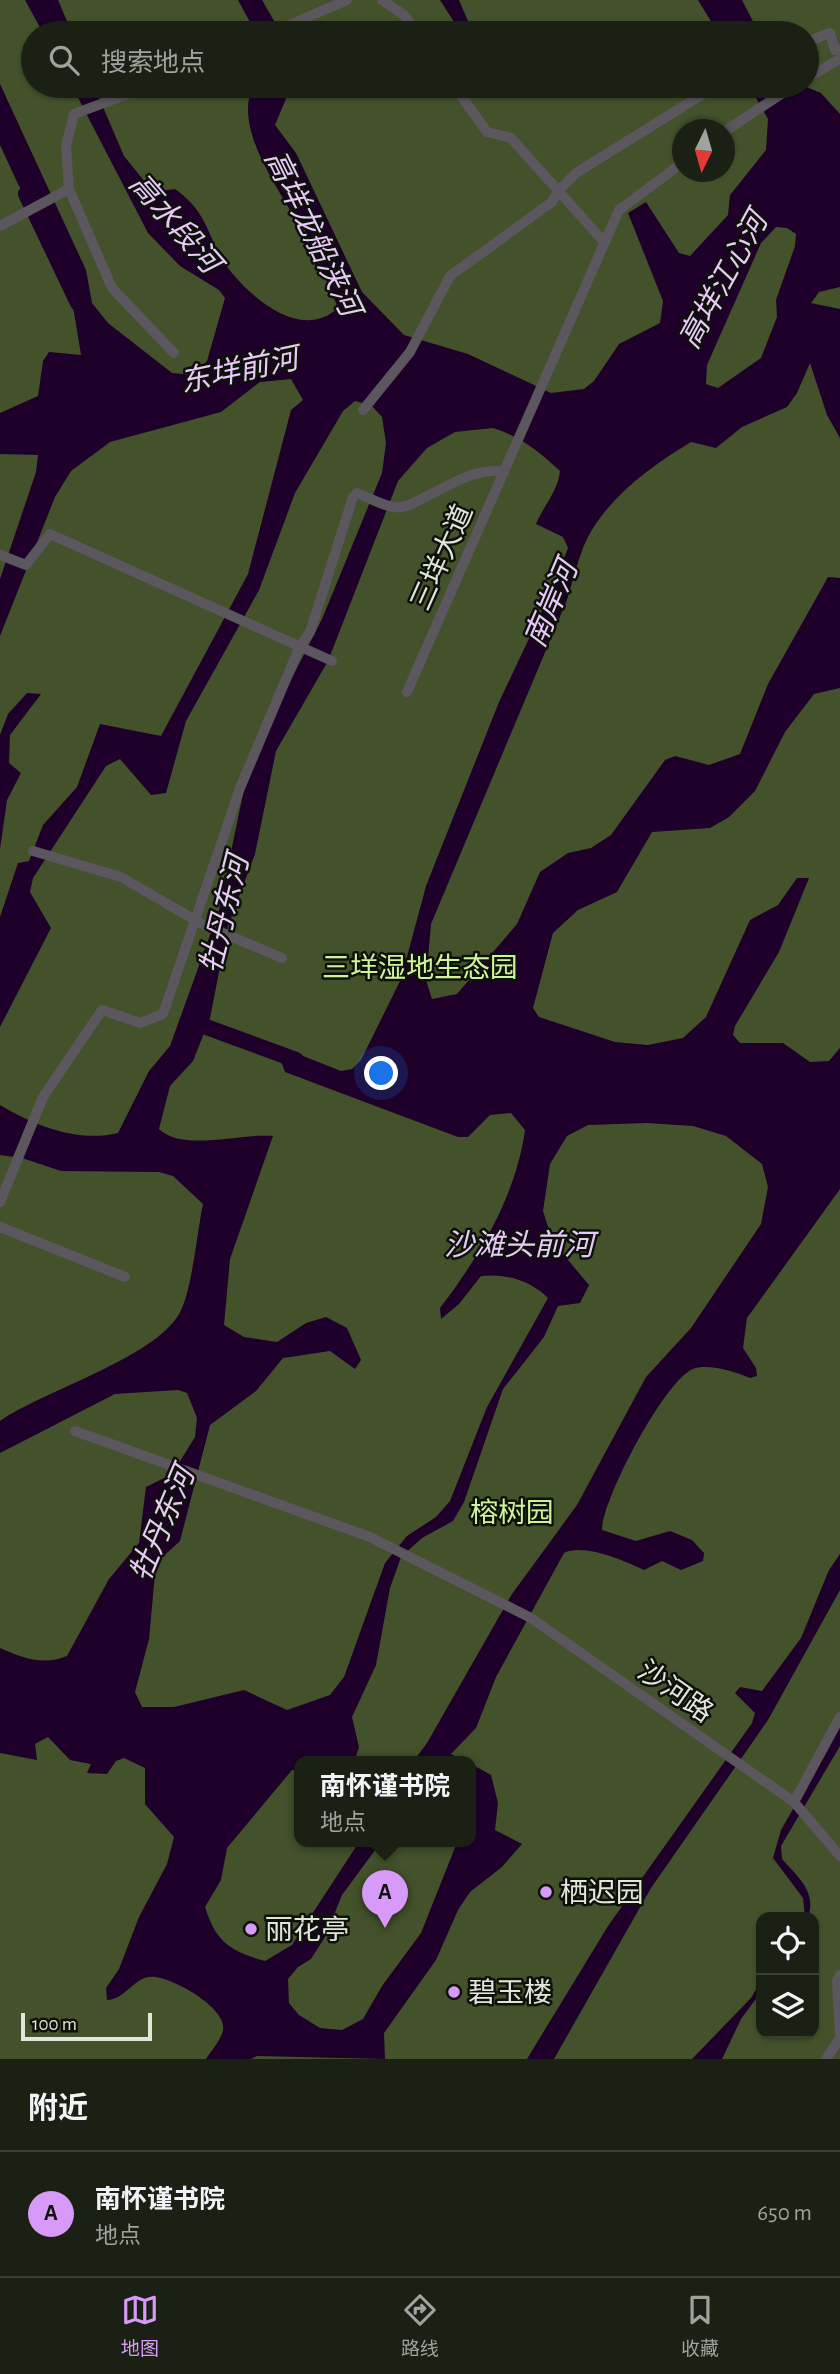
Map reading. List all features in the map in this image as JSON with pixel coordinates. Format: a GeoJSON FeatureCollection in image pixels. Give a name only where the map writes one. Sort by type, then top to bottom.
{"type":"FeatureCollection","features":[{"type":"Feature","properties":{"kind":"street"},"geometry":{"type":"LineString","coordinates":[[299,21],[347,0]]}},
{"type":"Feature","properties":{"kind":"street"},"geometry":{"type":"LineString","coordinates":[[382,0],[408,21]]}},
{"type":"Feature","properties":{"kind":"street"},"geometry":{"type":"LineString","coordinates":[[819,37],[830,33],[835,50],[840,50]]}},
{"type":"Feature","properties":{"kind":"street"},"geometry":{"type":"LineString","coordinates":[[819,71],[840,59]]}},
{"type":"Feature","properties":{"kind":"street"},"geometry":{"type":"LineString","coordinates":[[119,98],[74,114],[66,146],[65,191],[112,288],[174,353]]}},
{"type":"Feature","properties":{"kind":"street"},"geometry":{"type":"LineString","coordinates":[[463,98],[487,132],[511,138],[605,243],[619,210],[672,170]]}},
{"type":"Feature","properties":{"kind":"street"},"geometry":{"type":"LineString","coordinates":[[365,407],[409,353],[450,276],[552,202],[558,191],[576,173],[697,98]]}},
{"type":"Feature","properties":{"kind":"street"},"geometry":{"type":"LineString","coordinates":[[735,124],[773,98]]}},
{"type":"Feature","properties":{"kind":"street"},"geometry":{"type":"LineString","coordinates":[[2,225],[65,191]]}},
{"type":"Feature","properties":{"kind":"street","name":"三垟大道"},"geometry":{"type":"LineString","coordinates":[[407,692],[605,243]]}},
{"type":"Feature","properties":{"kind":"street"},"geometry":{"type":"LineString","coordinates":[[0,1202],[43,1097],[102,1010],[140,1023],[163,1014],[198,922],[240,788],[300,646],[310,632],[353,497],[357,493],[394,508],[410,505],[471,472],[488,469],[504,471]]}},
{"type":"Feature","properties":{"kind":"street"},"geometry":{"type":"LineString","coordinates":[[0,555],[26,565],[50,534],[332,661]]}},
{"type":"Feature","properties":{"kind":"street"},"geometry":{"type":"LineString","coordinates":[[33,851],[121,877],[198,922],[282,958]]}},
{"type":"Feature","properties":{"kind":"street"},"geometry":{"type":"LineString","coordinates":[[0,1227],[125,1277]]}},
{"type":"Feature","properties":{"kind":"street","name":"沙河路"},"geometry":{"type":"LineString","coordinates":[[75,1431],[370,1537],[531,1618],[794,1802],[840,1856]]}},
{"type":"Feature","properties":{"kind":"street"},"geometry":{"type":"LineString","coordinates":[[794,1802],[840,1717]]}},
{"type":"Feature","properties":{"kind":"street"},"geometry":{"type":"LineString","coordinates":[[826,2059],[840,2037],[836,1981],[840,1975]]}},
{"type":"Feature","properties":{"kind":"green space","name":"三垟湿地生态园"},"geometry":{"type":"Polygon","coordinates":[[[0,0],[840,0],[840,2059],[0,2059],[0,0]]]}},
{"type":"Feature","properties":{"kind":"water"},"geometry":{"type":"Polygon","coordinates":[[[25,0],[58,0],[67,21],[36,21],[25,0]]]}},
{"type":"Feature","properties":{"kind":"water"},"geometry":{"type":"Polygon","coordinates":[[[238,0],[262,0],[274,21],[249,21],[238,0]]]}},
{"type":"Feature","properties":{"kind":"water"},"geometry":{"type":"Polygon","coordinates":[[[440,0],[459,0],[468,21],[453,21],[440,0]]]}},
{"type":"Feature","properties":{"kind":"water"},"geometry":{"type":"Polygon","coordinates":[[[698,0],[742,0],[753,21],[711,21],[698,0]]]}},
{"type":"Feature","properties":{"kind":"water"},"geometry":{"type":"Polygon","coordinates":[[[0,84],[86,270],[92,303],[108,323],[172,373],[194,375],[207,361],[225,298],[219,290],[180,266],[148,233],[78,98],[99,98],[124,156],[153,192],[175,189],[187,199],[203,219],[224,262],[242,284],[281,313],[295,319],[310,320],[324,317],[338,308],[307,233],[298,224],[260,157],[249,120],[249,98],[286,98],[275,125],[296,153],[362,292],[404,335],[468,354],[551,393],[584,389],[594,381],[619,344],[660,323],[663,301],[628,213],[646,202],[679,253],[690,256],[728,215],[730,195],[766,150],[768,119],[756,98],[819,98],[819,92],[840,114],[840,287],[819,292],[811,303],[840,309],[840,438],[827,415],[810,363],[797,393],[787,407],[742,427],[716,448],[691,442],[644,474],[602,515],[583,548],[567,600],[431,924],[426,980],[432,999],[457,994],[517,924],[540,872],[568,853],[591,848],[611,835],[665,760],[675,756],[709,765],[740,754],[768,684],[828,577],[840,578],[840,688],[814,694],[785,732],[755,791],[729,817],[710,828],[652,832],[617,892],[578,910],[553,933],[533,1008],[539,1017],[615,1042],[648,1045],[683,1038],[706,1017],[750,920],[778,905],[797,878],[809,878],[779,952],[735,1026],[733,1035],[740,1043],[783,1043],[810,1062],[829,1061],[840,1048],[840,1189],[747,1318],[743,1348],[756,1368],[757,1376],[750,1378],[730,1371],[699,1367],[681,1378],[651,1417],[612,1494],[602,1530],[636,1541],[670,1531],[692,1540],[704,1553],[703,1561],[681,1570],[662,1561],[644,1570],[593,1552],[572,1550],[564,1553],[496,1677],[476,1728],[451,1754],[455,1756],[417,1756],[512,1594],[577,1505],[646,1377],[691,1328],[761,1224],[768,1187],[762,1164],[726,1136],[693,1126],[647,1123],[588,1125],[567,1136],[550,1164],[543,1211],[553,1242],[589,1285],[580,1303],[558,1306],[544,1337],[503,1389],[464,1502],[453,1521],[422,1538],[401,1557],[390,1588],[376,1665],[352,1717],[359,1747],[356,1756],[294,1756],[294,1770],[227,1848],[221,1880],[205,1907],[214,1929],[226,1943],[242,1953],[265,1961],[292,1945],[356,1847],[377,1847],[342,1895],[325,1937],[311,1959],[298,1967],[288,1979],[289,2003],[299,2015],[320,2028],[342,2030],[363,2019],[382,1986],[421,1933],[455,1847],[476,1847],[476,1767],[491,1775],[498,1803],[495,1830],[522,1844],[502,1867],[470,1892],[458,1910],[436,1960],[384,2033],[385,2059],[257,2056],[251,2059],[206,2059],[222,2034],[222,2021],[207,2003],[195,1994],[169,1981],[149,1977],[138,1981],[118,1997],[107,2000],[106,1988],[119,1969],[139,1917],[167,1864],[174,1837],[145,1804],[145,1768],[124,1758],[116,1761],[107,1774],[87,1773],[91,1764],[70,1760],[48,1737],[35,1744],[37,1760],[0,1753],[0,1648],[25,1658],[41,1660],[67,1656],[109,1579],[139,1543],[146,1487],[172,1474],[195,1437],[197,1418],[187,1393],[178,1390],[115,1394],[0,1453],[0,1421],[123,1359],[166,1330],[184,1304],[203,1204],[173,1176],[159,1172],[61,1171],[22,1158],[0,1155],[0,1105],[41,1125],[72,1134],[87,1136],[118,1133],[149,1071],[170,1046],[219,910],[250,760],[322,619],[382,473],[386,443],[382,417],[371,405],[355,401],[343,411],[295,493],[259,590],[186,721],[166,793],[151,795],[120,759],[106,766],[33,878],[30,892],[51,928],[0,1027],[0,917],[18,863],[29,861],[43,825],[77,787],[100,724],[161,736],[248,574],[291,410],[303,400],[291,379],[260,382],[221,412],[110,442],[71,471],[55,497],[0,636],[0,579],[36,472],[38,455],[0,454],[0,413],[38,396],[43,361],[49,352],[81,355],[66,264],[18,184],[0,145],[0,84]],[[776,227],[761,243],[707,365],[706,384],[718,388],[761,358],[777,317],[776,300],[795,246],[796,234],[787,228],[776,227]],[[493,428],[455,432],[427,448],[398,481],[328,661],[276,751],[255,854],[228,926],[210,1018],[193,1061],[170,1086],[159,1129],[169,1136],[197,1141],[273,1136],[230,1259],[224,1325],[244,1337],[277,1342],[306,1323],[326,1317],[347,1328],[361,1360],[355,1369],[330,1351],[283,1358],[256,1391],[210,1425],[180,1541],[156,1563],[149,1639],[135,1692],[142,1707],[174,1707],[244,1690],[287,1710],[330,1695],[344,1677],[385,1563],[407,1536],[436,1517],[450,1501],[487,1407],[548,1298],[534,1287],[518,1280],[481,1276],[459,1304],[441,1319],[440,1308],[482,1247],[513,1178],[525,1130],[511,1113],[490,1115],[468,1137],[458,1137],[285,1072],[275,1045],[341,1071],[352,1069],[361,1060],[401,979],[426,886],[499,702],[551,592],[568,548],[563,537],[536,524],[554,492],[560,471],[529,445],[493,428]]]}},
{"type":"Feature","properties":{"kind":"water"},"geometry":{"type":"Polygon","coordinates":[[[27,693],[41,694],[10,735],[9,763],[21,773],[7,800],[0,849],[0,735],[8,714],[27,693]]]}},
{"type":"Feature","properties":{"kind":"water"},"geometry":{"type":"Polygon","coordinates":[[[840,1554],[840,1590],[768,1720],[651,1888],[554,2059],[527,2059],[608,1926],[752,1723],[755,1713],[735,1693],[740,1687],[762,1691],[801,1638],[829,1570],[840,1554]]]}},
{"type":"Feature","properties":{"kind":"water"},"geometry":{"type":"Polygon","coordinates":[[[840,1727],[840,1746],[781,1846],[782,1859],[808,1892],[809,1912],[804,1912],[803,1898],[773,1858],[781,1830],[840,1727]]]}},
{"type":"Feature","properties":{"kind":"water"},"geometry":{"type":"Polygon","coordinates":[[[756,1990],[756,1999],[741,2019],[722,2059],[692,2059],[756,1990]]]}},
{"type":"Feature","properties":{"kind":"waterway","name":"高水段河"},"geometry":{"type":"LineString","coordinates":[[26,194],[78,303]]}},
{"type":"Feature","properties":{"kind":"waterway","name":"沙滩头前河"},"geometry":{"type":"LineString","coordinates":[[190,1021],[296,1060]]}},
{"type":"Feature","properties":{"kind":"place","name":"栖迟园"},"geometry":{"type":"Point","coordinates":[546,1892]}},
{"type":"Feature","properties":{"kind":"place","name":"南怀谨书院"},"geometry":{"type":"Point","coordinates":[385,1928]}},
{"type":"Feature","properties":{"kind":"place","name":"丽花亭"},"geometry":{"type":"Point","coordinates":[251,1929]}},
{"type":"Feature","properties":{"kind":"place","name":"碧玉楼"},"geometry":{"type":"Point","coordinates":[454,1992]}},
{"type":"Feature","properties":{"kind":"water label","name":"高垟龙船浃河"},"geometry":{"type":"Point","coordinates":[313,233]}},
{"type":"Feature","properties":{"kind":"water label","name":"高垟江心河"},"geometry":{"type":"Point","coordinates":[723,280]}},
{"type":"Feature","properties":{"kind":"water label","name":"东垟前河"},"geometry":{"type":"Point","coordinates":[239,370]}},
{"type":"Feature","properties":{"kind":"water label","name":"南岸河"},"geometry":{"type":"Point","coordinates":[551,604]}},
{"type":"Feature","properties":{"kind":"water label","name":"牡丹东河"},"geometry":{"type":"Point","coordinates":[224,914]}},
{"type":"Feature","properties":{"kind":"water label","name":"牡丹东河"},"geometry":{"type":"Point","coordinates":[162,1524]}},
{"type":"Feature","properties":{"kind":"park label","name":"榕树园"},"geometry":{"type":"Point","coordinates":[512,1512]}}]}
